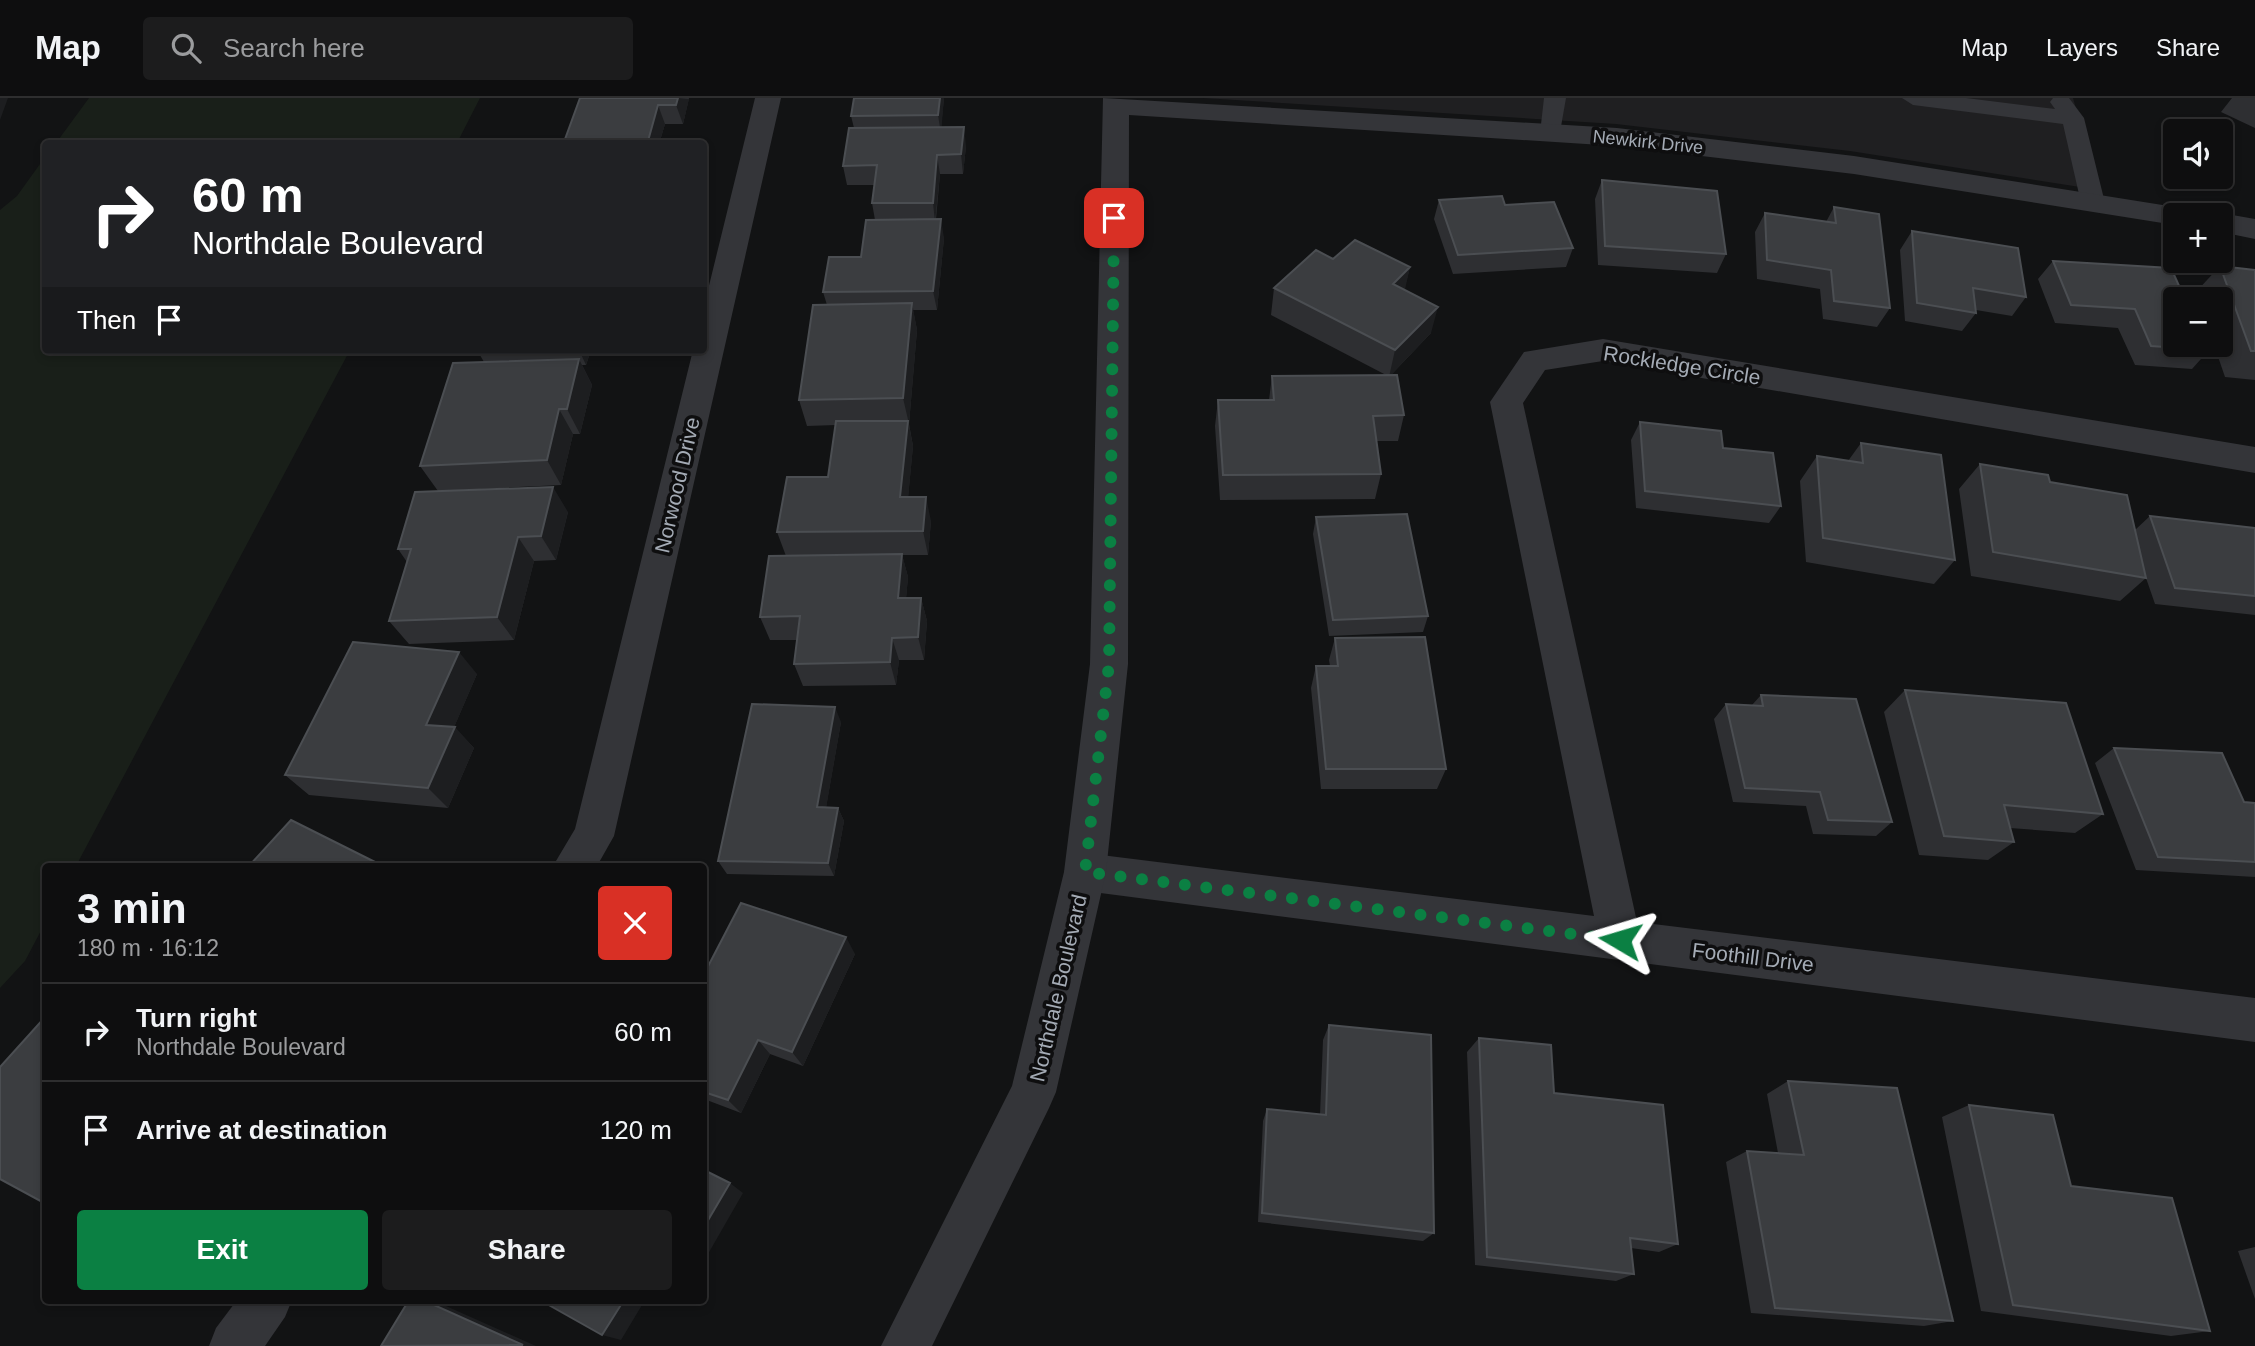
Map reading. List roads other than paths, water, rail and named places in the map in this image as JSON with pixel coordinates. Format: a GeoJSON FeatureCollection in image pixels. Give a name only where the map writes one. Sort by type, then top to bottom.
{"type":"FeatureCollection","features":[{"type":"Feature","properties":{"kind":"street","name":"Norwood Drive"},"geometry":{"type":"LineString","coordinates":[[575,863],[594,836],[768,98]]}},
{"type":"Feature","properties":{"kind":"street","name":"Newkirk Drive"},"geometry":{"type":"LineString","coordinates":[[1116,102],[1617,137],[1854,165],[2163,214]]}},
{"type":"Feature","properties":{"kind":"street","name":"Northdale Boulevard"},"geometry":{"type":"LineString","coordinates":[[906,1346],[1033,1092],[1085,872],[1109,664],[1116,102]]}},
{"type":"Feature","properties":{"kind":"street"},"geometry":{"type":"LineString","coordinates":[[2233,225],[2255,229]]}},
{"type":"Feature","properties":{"kind":"street","name":"Rockledge Circle"},"geometry":{"type":"LineString","coordinates":[[1620,940],[1506,402],[1535,360],[1603,350],[2255,460]]}},
{"type":"Feature","properties":{"kind":"street","name":"Foothill Drive"},"geometry":{"type":"LineString","coordinates":[[1085,872],[2255,1020]]}},
{"type":"Feature","properties":{"kind":"street"},"geometry":{"type":"LineString","coordinates":[[234,1346],[265,1304]]}},
{"type":"Feature","properties":{"kind":"lane"},"geometry":{"type":"LineString","coordinates":[[1551,133],[1555,98]]}},
{"type":"Feature","properties":{"kind":"lane"},"geometry":{"type":"LineString","coordinates":[[1913,98],[2073,118]]}},
{"type":"Feature","properties":{"kind":"lane"},"geometry":{"type":"LineString","coordinates":[[2058,98],[2073,118],[2093,203]]}}]}
